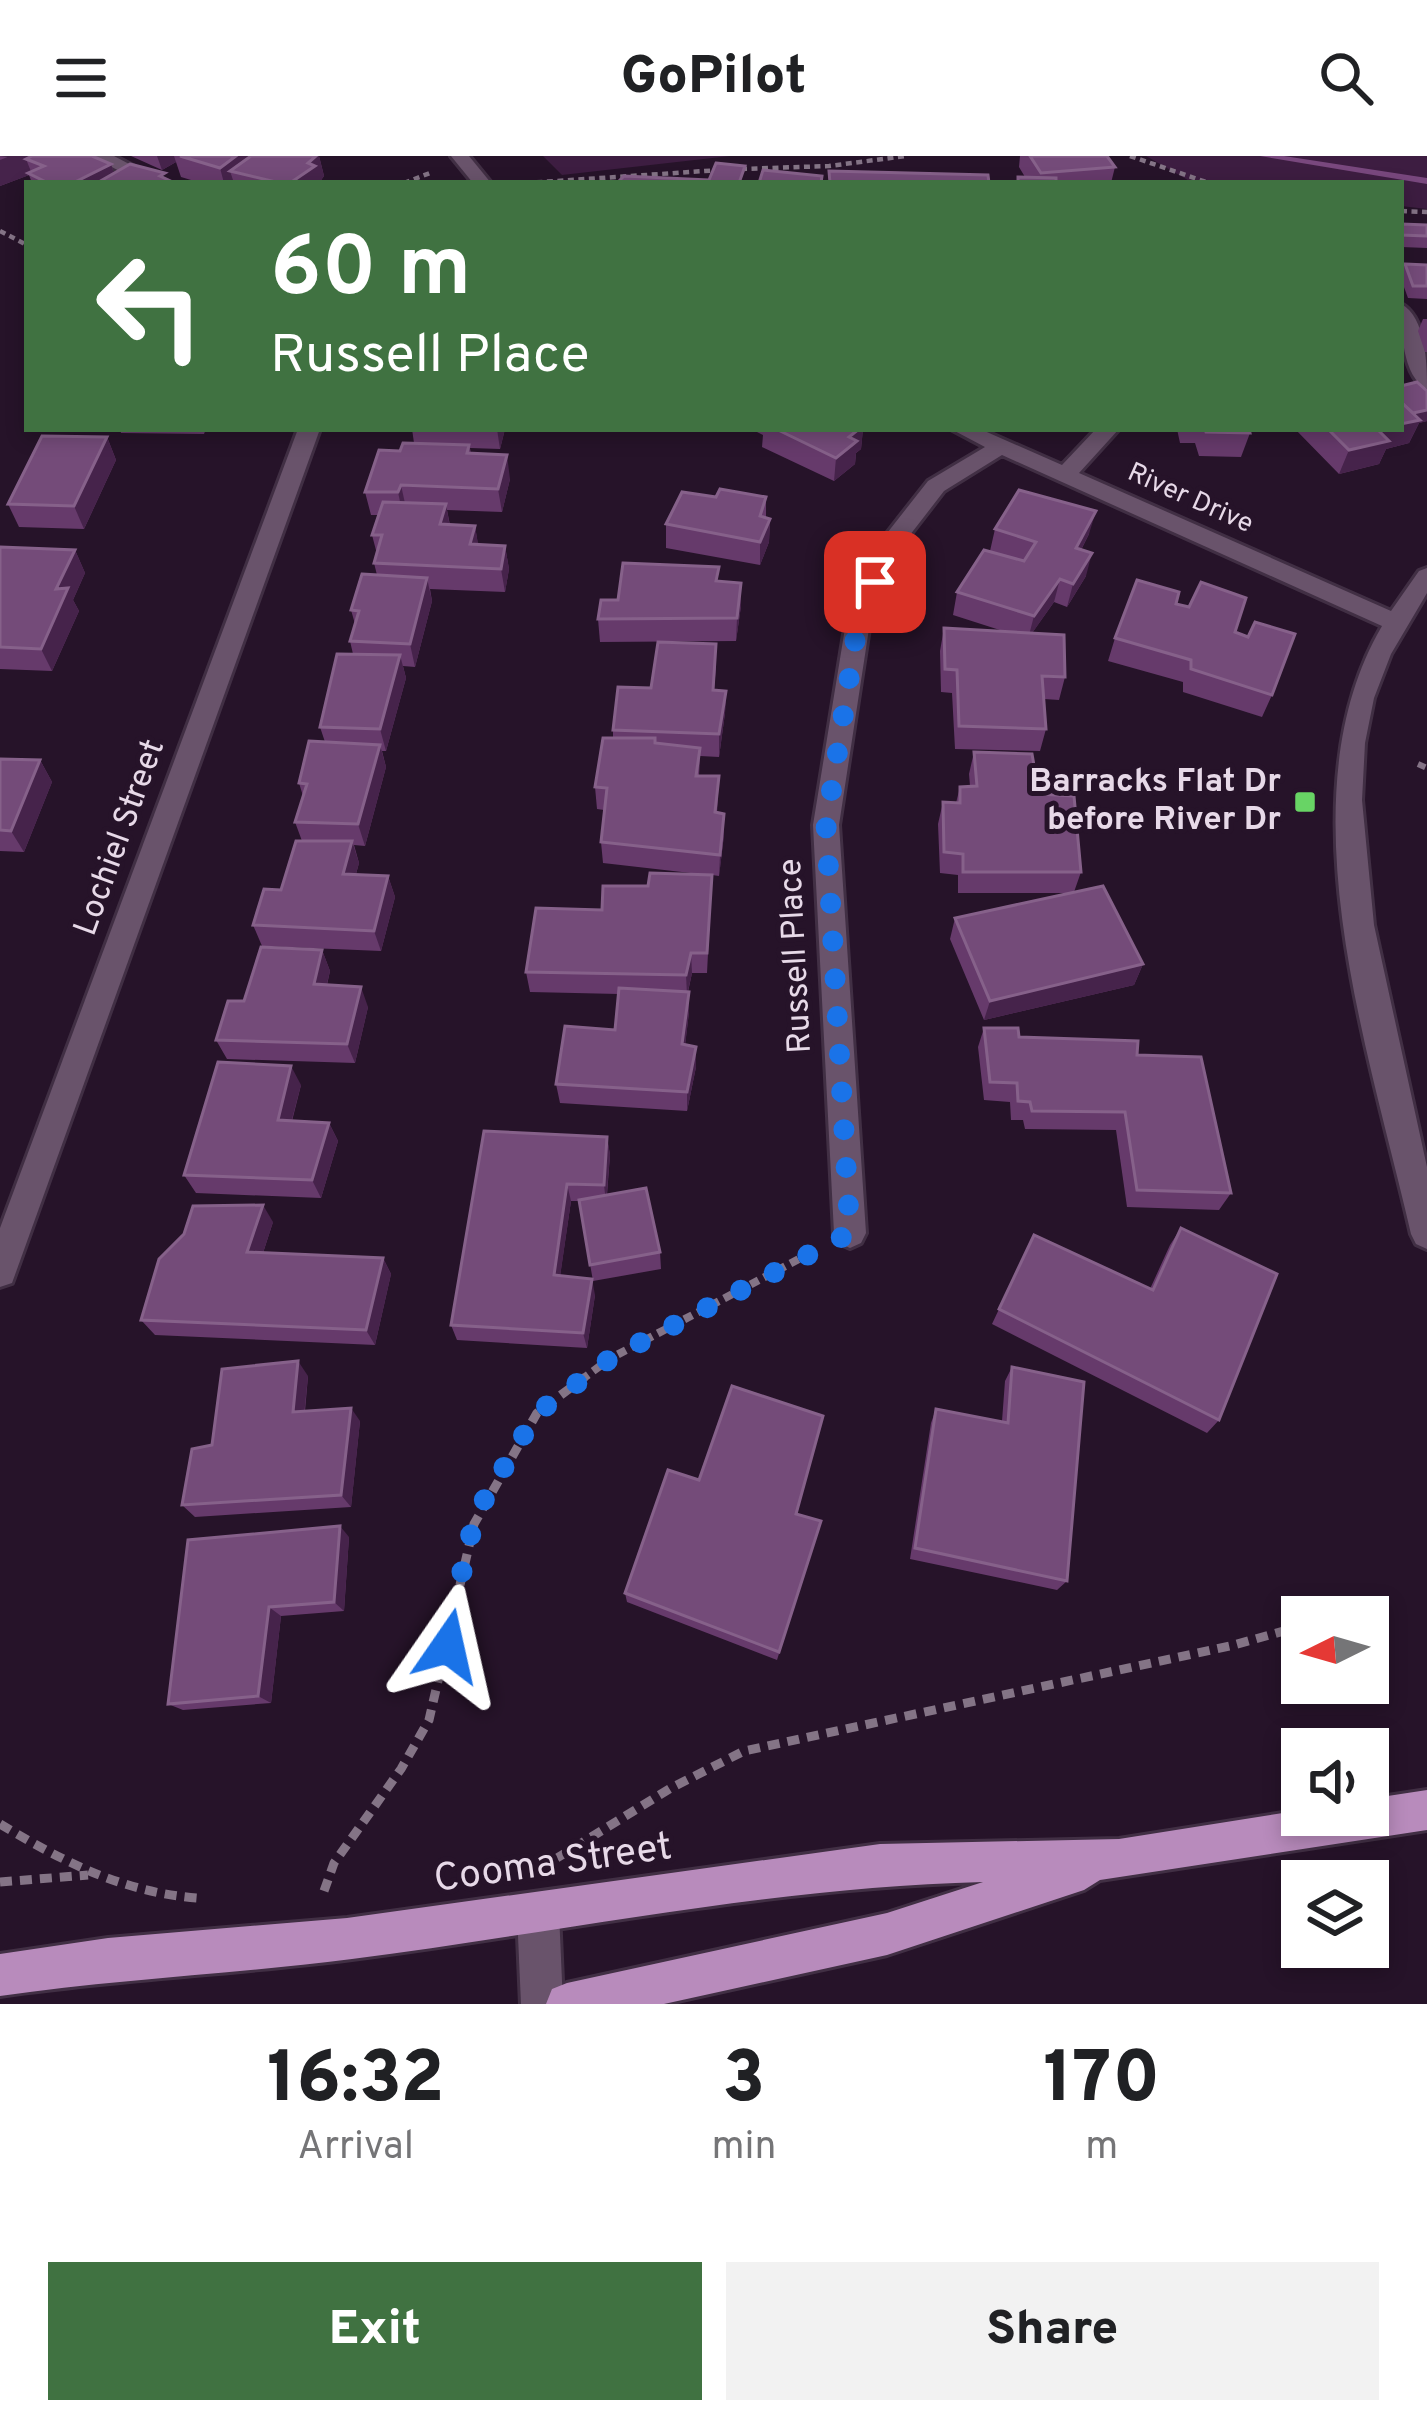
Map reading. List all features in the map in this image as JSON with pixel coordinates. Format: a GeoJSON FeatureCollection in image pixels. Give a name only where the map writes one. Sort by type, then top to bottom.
{"type":"FeatureCollection","features":[{"type":"Feature","properties":{"kind":"main road","name":"Cooma Street"},"geometry":{"type":"LineString","coordinates":[[0,1975],[538,1913],[880,1864],[1119,1859],[1427,1810]]}},
{"type":"Feature","properties":{"kind":"main road","name":"Cooma Street"},"geometry":{"type":"LineString","coordinates":[[567,2004],[887,1934],[1119,1859]]}},
{"type":"Feature","properties":{"kind":"street"},"geometry":{"type":"LineString","coordinates":[[100,156],[150,180]]}},
{"type":"Feature","properties":{"kind":"street"},"geometry":{"type":"LineString","coordinates":[[460,156],[480,180]]}},
{"type":"Feature","properties":{"kind":"street"},"geometry":{"type":"LineString","coordinates":[[1404,318],[1427,383]]}},
{"type":"Feature","properties":{"kind":"street","name":"Lochiel Street"},"geometry":{"type":"LineString","coordinates":[[0,1272],[308,432]]}},
{"type":"Feature","properties":{"kind":"street","name":"River Drive"},"geometry":{"type":"LineString","coordinates":[[968,432],[1394,622]]}},
{"type":"Feature","properties":{"kind":"street"},"geometry":{"type":"LineString","coordinates":[[1064,476],[1105,432]]}},
{"type":"Feature","properties":{"kind":"street","name":"Russell Place"},"geometry":{"type":"LineString","coordinates":[[850,1233],[826,825],[858,622],[892,542],[936,486],[1000,448]]}},
{"type":"Feature","properties":{"kind":"street"},"geometry":{"type":"LineString","coordinates":[[1427,576],[1394,622],[1373,666],[1353,739],[1350,823],[1368,961],[1427,1234]]}},
{"type":"Feature","properties":{"kind":"street"},"geometry":{"type":"LineString","coordinates":[[538,1913],[542,2004]]}},
{"type":"Feature","properties":{"kind":"path"},"geometry":{"type":"LineString","coordinates":[[557,180],[662,170],[829,166],[906,156]]}},
{"type":"Feature","properties":{"kind":"path"},"geometry":{"type":"LineString","coordinates":[[1130,156],[1200,180]]}},
{"type":"Feature","properties":{"kind":"path"},"geometry":{"type":"LineString","coordinates":[[413,180],[436,172],[431,163]]}},
{"type":"Feature","properties":{"kind":"path"},"geometry":{"type":"LineString","coordinates":[[302,1894],[330,1892],[334,1863],[401,1769],[429,1720],[474,1524],[537,1413],[611,1358],[850,1233]]}},
{"type":"Feature","properties":{"kind":"path"},"geometry":{"type":"LineString","coordinates":[[540,1866],[671,1787],[744,1751],[1165,1661],[1281,1631]]}},
{"type":"Feature","properties":{"kind":"path"},"geometry":{"type":"LineString","coordinates":[[0,1824],[89,1874],[154,1896],[235,1899],[228,1952]]}},
{"type":"Feature","properties":{"kind":"path"},"geometry":{"type":"LineString","coordinates":[[0,1882],[89,1874]]}},
{"type":"Feature","properties":{"kind":"shaded area"},"geometry":{"type":"Polygon","coordinates":[[[543,156],[730,156],[562,175],[543,156]]]}},
{"type":"Feature","properties":{"kind":"shaded area"},"geometry":{"type":"Polygon","coordinates":[[[1146,156],[1427,156],[1427,209],[1404,206],[1404,180],[1188,180],[1146,156]]]}},
{"type":"Feature","properties":{"kind":"building"},"geometry":{"type":"Polygon","coordinates":[[[92,156],[111,164],[79,180],[42,180],[28,173],[44,166],[26,159],[92,156]]]}},
{"type":"Feature","properties":{"kind":"building"},"geometry":{"type":"Polygon","coordinates":[[[180,156],[236,156],[220,168],[180,156]]]}},
{"type":"Feature","properties":{"kind":"building"},"geometry":{"type":"Polygon","coordinates":[[[251,156],[316,156],[308,163],[315,166],[294,180],[268,180],[230,171],[251,156]]]}},
{"type":"Feature","properties":{"kind":"building"},"geometry":{"type":"Polygon","coordinates":[[[1030,156],[1107,156],[1115,167],[1041,173],[1030,156]]]}},
{"type":"Feature","properties":{"kind":"building"},"geometry":{"type":"Polygon","coordinates":[[[716,163],[745,166],[740,180],[709,180],[716,163]]]}},
{"type":"Feature","properties":{"kind":"building"},"geometry":{"type":"Polygon","coordinates":[[[130,164],[165,173],[160,176],[169,180],[102,180],[130,164]]]}},
{"type":"Feature","properties":{"kind":"building"},"geometry":{"type":"Polygon","coordinates":[[[763,170],[822,176],[821,180],[760,180],[763,170]]]}},
{"type":"Feature","properties":{"kind":"building"},"geometry":{"type":"Polygon","coordinates":[[[829,171],[988,175],[989,180],[830,180],[829,171]]]}},
{"type":"Feature","properties":{"kind":"building"},"geometry":{"type":"Polygon","coordinates":[[[624,176],[709,180],[620,180],[624,176]]]}},
{"type":"Feature","properties":{"kind":"building"},"geometry":{"type":"Polygon","coordinates":[[[1018,177],[1056,178],[1056,180],[1018,177]]]}},
{"type":"Feature","properties":{"kind":"building"},"geometry":{"type":"Polygon","coordinates":[[[1404,224],[1427,225],[1427,236],[1404,235],[1404,224]]]}},
{"type":"Feature","properties":{"kind":"building"},"geometry":{"type":"Polygon","coordinates":[[[1405,264],[1427,265],[1427,286],[1413,286],[1405,264]]]}},
{"type":"Feature","properties":{"kind":"building"},"geometry":{"type":"Polygon","coordinates":[[[1417,382],[1427,391],[1427,410],[1413,413],[1404,405],[1404,385],[1417,382]]]}},
{"type":"Feature","properties":{"kind":"building"},"geometry":{"type":"Polygon","coordinates":[[[1404,405],[1420,420],[1404,423],[1404,405]]]}},
{"type":"Feature","properties":{"kind":"building"},"geometry":{"type":"Polygon","coordinates":[[[782,432],[855,432],[849,437],[857,441],[836,458],[782,432]]]}},
{"type":"Feature","properties":{"kind":"building"},"geometry":{"type":"Polygon","coordinates":[[[1331,432],[1380,432],[1389,441],[1349,450],[1331,432]]]}},
{"type":"Feature","properties":{"kind":"building"},"geometry":{"type":"Polygon","coordinates":[[[42,436],[107,437],[74,506],[8,504],[42,436]]]}},
{"type":"Feature","properties":{"kind":"building"},"geometry":{"type":"Polygon","coordinates":[[[403,443],[469,445],[467,453],[507,455],[498,489],[401,485],[398,492],[365,492],[379,450],[400,451],[403,443]]]}},
{"type":"Feature","properties":{"kind":"building"},"geometry":{"type":"Polygon","coordinates":[[[720,489],[766,497],[760,516],[770,519],[760,542],[666,524],[682,492],[716,497],[720,489]]]}},
{"type":"Feature","properties":{"kind":"building"},"geometry":{"type":"Polygon","coordinates":[[[1019,490],[1096,511],[1076,548],[1092,553],[1073,584],[1060,579],[1034,616],[957,592],[984,550],[1024,561],[1036,542],[995,529],[1019,490]]]}},
{"type":"Feature","properties":{"kind":"building"},"geometry":{"type":"Polygon","coordinates":[[[383,502],[446,504],[440,524],[475,526],[470,544],[505,546],[501,569],[374,563],[382,535],[372,535],[383,502]]]}},
{"type":"Feature","properties":{"kind":"building"},"geometry":{"type":"Polygon","coordinates":[[[0,547],[75,550],[56,589],[68,588],[41,649],[0,647],[0,547]]]}},
{"type":"Feature","properties":{"kind":"building"},"geometry":{"type":"Polygon","coordinates":[[[623,563],[719,567],[716,581],[741,583],[737,618],[598,619],[601,600],[618,600],[623,563]]]}},
{"type":"Feature","properties":{"kind":"building"},"geometry":{"type":"Polygon","coordinates":[[[362,574],[427,578],[410,644],[350,641],[359,611],[351,610],[362,574]]]}},
{"type":"Feature","properties":{"kind":"building"},"geometry":{"type":"Polygon","coordinates":[[[1137,580],[1179,592],[1176,604],[1189,607],[1201,582],[1246,598],[1235,632],[1248,637],[1255,622],[1295,634],[1272,695],[1191,669],[1191,660],[1115,638],[1137,580]]]}},
{"type":"Feature","properties":{"kind":"building"},"geometry":{"type":"Polygon","coordinates":[[[944,628],[1064,635],[1065,677],[1042,676],[1046,729],[959,726],[957,670],[945,669],[944,628]]]}},
{"type":"Feature","properties":{"kind":"building"},"geometry":{"type":"Polygon","coordinates":[[[658,642],[716,644],[713,690],[726,691],[719,734],[613,730],[618,687],[651,688],[658,642]]]}},
{"type":"Feature","properties":{"kind":"building"},"geometry":{"type":"Polygon","coordinates":[[[337,654],[400,655],[380,729],[320,727],[337,654]]]}},
{"type":"Feature","properties":{"kind":"building"},"geometry":{"type":"Polygon","coordinates":[[[603,738],[655,738],[655,743],[700,748],[696,776],[719,776],[715,812],[724,814],[720,855],[601,842],[607,788],[595,787],[603,738]]]}},
{"type":"Feature","properties":{"kind":"building"},"geometry":{"type":"Polygon","coordinates":[[[309,741],[380,745],[358,824],[295,822],[307,784],[299,783],[309,741]]]}},
{"type":"Feature","properties":{"kind":"building"},"geometry":{"type":"Polygon","coordinates":[[[974,752],[1032,754],[1039,794],[1074,796],[1081,872],[963,872],[963,854],[944,852],[943,802],[960,803],[960,787],[977,786],[974,752]]]}},
{"type":"Feature","properties":{"kind":"building"},"geometry":{"type":"Polygon","coordinates":[[[0,759],[40,760],[11,831],[0,830],[0,759]]]}},
{"type":"Feature","properties":{"kind":"building"},"geometry":{"type":"Polygon","coordinates":[[[296,841],[352,841],[343,874],[388,876],[374,931],[253,925],[264,889],[281,890],[296,841]]]}},
{"type":"Feature","properties":{"kind":"building"},"geometry":{"type":"Polygon","coordinates":[[[650,873],[712,875],[707,953],[691,953],[686,975],[526,972],[536,908],[602,910],[603,886],[648,886],[650,873]]]}},
{"type":"Feature","properties":{"kind":"building"},"geometry":{"type":"Polygon","coordinates":[[[1103,886],[1143,964],[990,1001],[955,918],[1103,886]]]}},
{"type":"Feature","properties":{"kind":"building"},"geometry":{"type":"Polygon","coordinates":[[[261,947],[322,950],[314,984],[361,987],[347,1044],[216,1040],[228,1001],[244,1001],[261,947]]]}},
{"type":"Feature","properties":{"kind":"building"},"geometry":{"type":"Polygon","coordinates":[[[619,988],[689,992],[682,1044],[696,1047],[687,1092],[556,1084],[565,1026],[615,1030],[619,988]]]}},
{"type":"Feature","properties":{"kind":"building"},"geometry":{"type":"Polygon","coordinates":[[[984,1028],[1018,1028],[1019,1037],[1138,1041],[1137,1055],[1201,1057],[1231,1193],[1137,1190],[1125,1112],[1032,1111],[1030,1102],[1018,1101],[1017,1083],[990,1082],[984,1028]]]}},
{"type":"Feature","properties":{"kind":"building"},"geometry":{"type":"Polygon","coordinates":[[[218,1062],[291,1066],[278,1120],[329,1123],[312,1180],[184,1175],[218,1062]]]}},
{"type":"Feature","properties":{"kind":"building"},"geometry":{"type":"Polygon","coordinates":[[[484,1131],[607,1137],[604,1185],[567,1184],[554,1275],[592,1279],[583,1333],[451,1325],[484,1131]]]}},
{"type":"Feature","properties":{"kind":"building"},"geometry":{"type":"Polygon","coordinates":[[[646,1188],[660,1252],[590,1265],[579,1200],[646,1188]]]}},
{"type":"Feature","properties":{"kind":"building"},"geometry":{"type":"Polygon","coordinates":[[[263,1205],[247,1252],[383,1258],[366,1330],[141,1320],[159,1259],[184,1234],[193,1206],[263,1205]]]}},
{"type":"Feature","properties":{"kind":"building"},"geometry":{"type":"Polygon","coordinates":[[[1181,1228],[1277,1274],[1219,1420],[999,1309],[1034,1235],[1153,1290],[1181,1228]]]}},
{"type":"Feature","properties":{"kind":"building"},"geometry":{"type":"Polygon","coordinates":[[[298,1361],[293,1412],[351,1408],[341,1495],[182,1505],[192,1449],[212,1445],[222,1369],[298,1361]]]}},
{"type":"Feature","properties":{"kind":"building"},"geometry":{"type":"Polygon","coordinates":[[[1012,1367],[1084,1382],[1067,1581],[915,1548],[936,1409],[1008,1423],[1012,1367]]]}},
{"type":"Feature","properties":{"kind":"building"},"geometry":{"type":"Polygon","coordinates":[[[732,1386],[823,1416],[796,1514],[821,1521],[779,1652],[625,1593],[668,1470],[699,1480],[732,1386]]]}},
{"type":"Feature","properties":{"kind":"building"},"geometry":{"type":"Polygon","coordinates":[[[340,1526],[334,1602],[269,1607],[258,1696],[168,1704],[188,1540],[340,1526]]]}},
{"type":"Feature","properties":{"kind":"waterway"},"geometry":{"type":"LineString","coordinates":[[1265,156],[1427,181]]}},
{"type":"Feature","properties":{"kind":"place","name":"Barracks Flat Dr before River Dr"},"geometry":{"type":"Point","coordinates":[1305,802]}},
{"type":"Feature","properties":{"kind":"route"},"geometry":{"type":"LineString","coordinates":[[448,1646],[467,1545],[483,1502],[537,1413],[611,1358],[850,1233],[826,825],[858,622],[875,582]]}}]}
